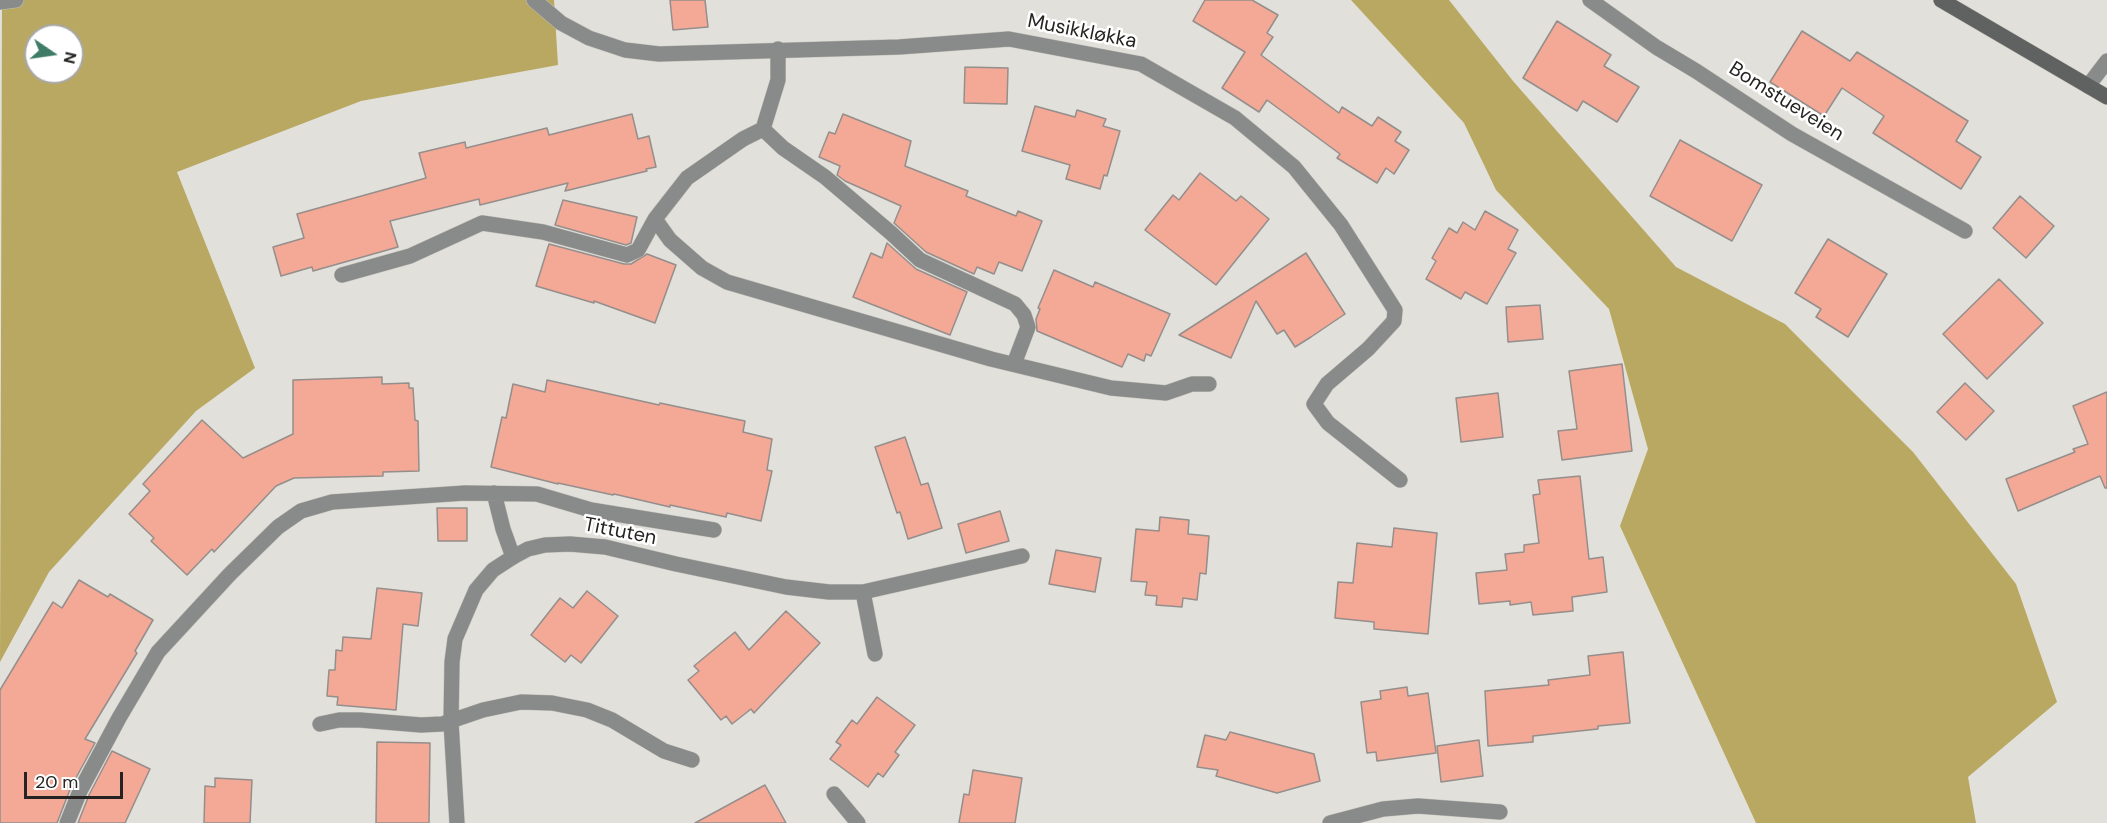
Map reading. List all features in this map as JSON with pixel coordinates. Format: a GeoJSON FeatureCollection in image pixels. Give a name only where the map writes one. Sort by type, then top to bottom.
{"type":"FeatureCollection","features":[{"type":"Feature","properties":{"kind":"main road"},"geometry":{"type":"LineString","coordinates":[[1941,0],[2107,97]]}},
{"type":"Feature","properties":{"kind":"street"},"geometry":{"type":"LineString","coordinates":[[0,2],[16,0]]}},
{"type":"Feature","properties":{"kind":"street","name":"Bomstueveien"},"geometry":{"type":"LineString","coordinates":[[1590,0],[1656,47],[1696,70],[1792,134],[1965,231]]}},
{"type":"Feature","properties":{"kind":"street","name":"Musikkløkka"},"geometry":{"type":"LineString","coordinates":[[534,1],[561,23],[589,38],[625,50],[658,54],[899,46],[1009,39],[1142,64],[1235,117],[1294,167],[1341,225],[1395,310],[1394,321],[1368,349],[1327,384],[1314,404],[1328,423],[1400,480]]}},
{"type":"Feature","properties":{"kind":"street"},"geometry":{"type":"LineString","coordinates":[[342,275],[410,256],[482,223],[543,232],[627,255],[638,250],[655,219],[687,178],[743,139],[763,129],[778,80],[778,49]]}},
{"type":"Feature","properties":{"kind":"street"},"geometry":{"type":"LineString","coordinates":[[2088,86],[2107,61]]}},
{"type":"Feature","properties":{"kind":"street"},"geometry":{"type":"LineString","coordinates":[[763,129],[783,148],[841,191],[920,260],[1015,304],[1024,315],[1028,327],[1014,364]]}},
{"type":"Feature","properties":{"kind":"street"},"geometry":{"type":"LineString","coordinates":[[655,219],[670,240],[702,268],[728,282],[1014,364],[1111,388],[1166,393],[1192,384],[1209,384]]}},
{"type":"Feature","properties":{"kind":"street"},"geometry":{"type":"LineString","coordinates":[[494,493],[513,557]]}},
{"type":"Feature","properties":{"kind":"street"},"geometry":{"type":"LineString","coordinates":[[67,823],[80,791],[158,652],[230,574],[278,527],[301,511],[332,502],[494,493],[537,495],[591,510],[714,530]]}},
{"type":"Feature","properties":{"kind":"street","name":"Tittuten"},"geometry":{"type":"LineString","coordinates":[[457,823],[451,722],[452,662],[455,639],[476,590],[493,570],[528,549],[545,545],[570,544],[605,547],[786,587],[829,592],[863,592],[1022,556]]}},
{"type":"Feature","properties":{"kind":"street"},"geometry":{"type":"LineString","coordinates":[[863,592],[875,654]]}},
{"type":"Feature","properties":{"kind":"street"},"geometry":{"type":"LineString","coordinates":[[320,724],[339,720],[360,720],[421,725],[451,722],[483,710],[521,702],[552,703],[587,710],[612,720],[664,751],[692,760]]}},
{"type":"Feature","properties":{"kind":"street"},"geometry":{"type":"LineString","coordinates":[[834,794],[858,823]]}},
{"type":"Feature","properties":{"kind":"street"},"geometry":{"type":"LineString","coordinates":[[1330,823],[1383,808],[1500,812]]}},
{"type":"Feature","properties":{"kind":"shaded area"},"geometry":{"type":"Polygon","coordinates":[[[2,0],[554,0],[558,65],[361,101],[177,172],[255,368],[196,411],[49,572],[0,662],[2,0]]]}},
{"type":"Feature","properties":{"kind":"shaded area"},"geometry":{"type":"Polygon","coordinates":[[[1351,0],[1449,0],[1513,81],[1676,267],[1785,324],[1913,452],[2016,584],[2057,702],[1968,777],[1976,823],[1756,823],[1620,526],[1648,449],[1609,309],[1496,190],[1464,123],[1351,0]]]}},
{"type":"Feature","properties":{"kind":"building"},"geometry":{"type":"Polygon","coordinates":[[[670,0],[705,0],[708,27],[673,30],[670,0]]]}},
{"type":"Feature","properties":{"kind":"building"},"geometry":{"type":"Polygon","coordinates":[[[1205,0],[1252,0],[1278,15],[1267,33],[1273,37],[1261,55],[1339,113],[1342,107],[1372,126],[1378,117],[1401,132],[1395,141],[1409,150],[1394,174],[1386,168],[1377,183],[1337,158],[1340,154],[1267,100],[1259,112],[1222,88],[1245,52],[1193,21],[1205,0]]]}},
{"type":"Feature","properties":{"kind":"building"},"geometry":{"type":"Polygon","coordinates":[[[1557,21],[1611,55],[1604,66],[1639,87],[1617,122],[1583,101],[1577,111],[1523,78],[1557,21]]]}},
{"type":"Feature","properties":{"kind":"building"},"geometry":{"type":"Polygon","coordinates":[[[1802,31],[1850,61],[1857,52],[1968,121],[1956,141],[1981,157],[1961,189],[1873,133],[1884,116],[1842,88],[1824,116],[1770,82],[1802,31]]]}},
{"type":"Feature","properties":{"kind":"building"},"geometry":{"type":"Polygon","coordinates":[[[965,67],[1008,68],[1007,104],[964,103],[965,67]]]}},
{"type":"Feature","properties":{"kind":"building"},"geometry":{"type":"Polygon","coordinates":[[[1035,106],[1075,117],[1077,110],[1106,119],[1103,126],[1120,131],[1107,176],[1104,175],[1100,189],[1066,179],[1070,165],[1022,151],[1035,106]]]}},
{"type":"Feature","properties":{"kind":"building"},"geometry":{"type":"Polygon","coordinates":[[[632,114],[638,139],[649,136],[656,167],[565,191],[568,183],[480,205],[479,199],[390,221],[398,247],[313,271],[312,267],[281,276],[273,247],[304,238],[297,214],[426,178],[419,153],[465,142],[466,148],[547,128],[549,135],[632,114]]]}},
{"type":"Feature","properties":{"kind":"building"},"geometry":{"type":"Polygon","coordinates":[[[843,114],[911,141],[905,166],[968,191],[966,196],[1016,216],[1018,211],[1042,221],[1022,271],[999,262],[994,274],[977,267],[974,274],[926,252],[894,223],[901,206],[845,181],[837,175],[840,166],[819,157],[829,132],[835,134],[843,114]]]}},
{"type":"Feature","properties":{"kind":"building"},"geometry":{"type":"Polygon","coordinates":[[[1680,140],[1762,185],[1732,241],[1650,196],[1680,140]]]}},
{"type":"Feature","properties":{"kind":"building"},"geometry":{"type":"Polygon","coordinates":[[[1200,173],[1236,201],[1241,196],[1269,219],[1216,285],[1145,230],[1173,195],[1179,200],[1200,173]]]}},
{"type":"Feature","properties":{"kind":"building"},"geometry":{"type":"Polygon","coordinates":[[[2020,196],[2054,226],[2026,258],[1993,228],[2020,196]]]}},
{"type":"Feature","properties":{"kind":"building"},"geometry":{"type":"Polygon","coordinates":[[[563,200],[637,217],[631,243],[626,245],[555,225],[563,200]]]}},
{"type":"Feature","properties":{"kind":"building"},"geometry":{"type":"Polygon","coordinates":[[[1485,211],[1518,230],[1508,249],[1516,253],[1487,304],[1465,292],[1461,299],[1426,279],[1436,261],[1432,258],[1449,228],[1457,233],[1463,222],[1475,230],[1485,211]]]}},
{"type":"Feature","properties":{"kind":"building"},"geometry":{"type":"Polygon","coordinates":[[[1828,239],[1887,274],[1848,337],[1816,317],[1821,309],[1795,293],[1828,239]]]}},
{"type":"Feature","properties":{"kind":"building"},"geometry":{"type":"Polygon","coordinates":[[[887,243],[916,269],[967,292],[950,335],[853,297],[871,253],[882,258],[887,243]]]}},
{"type":"Feature","properties":{"kind":"building"},"geometry":{"type":"Polygon","coordinates":[[[549,244],[624,264],[631,264],[647,254],[676,265],[655,323],[594,301],[594,303],[536,286],[549,244]]]}},
{"type":"Feature","properties":{"kind":"building"},"geometry":{"type":"Polygon","coordinates":[[[1306,253],[1345,314],[1311,337],[1295,347],[1284,330],[1277,334],[1256,301],[1231,358],[1179,335],[1306,253]]]}},
{"type":"Feature","properties":{"kind":"building"},"geometry":{"type":"Polygon","coordinates":[[[1054,270],[1093,287],[1095,282],[1170,314],[1151,356],[1146,354],[1144,361],[1128,354],[1122,367],[1037,331],[1036,319],[1040,309],[1038,308],[1054,270]]]}},
{"type":"Feature","properties":{"kind":"building"},"geometry":{"type":"Polygon","coordinates":[[[1999,279],[2043,323],[1987,379],[1943,334],[1999,279]]]}},
{"type":"Feature","properties":{"kind":"building"},"geometry":{"type":"Polygon","coordinates":[[[1540,305],[1543,339],[1508,342],[1506,307],[1540,305]]]}},
{"type":"Feature","properties":{"kind":"building"},"geometry":{"type":"Polygon","coordinates":[[[1622,364],[1632,451],[1562,460],[1558,431],[1577,429],[1569,371],[1622,364]]]}},
{"type":"Feature","properties":{"kind":"building"},"geometry":{"type":"Polygon","coordinates":[[[382,377],[382,384],[409,383],[409,388],[413,388],[415,420],[418,421],[419,471],[383,472],[383,476],[294,478],[276,486],[214,552],[212,549],[187,575],[151,541],[154,538],[129,514],[150,491],[143,484],[202,420],[243,458],[293,434],[293,380],[382,377]]]}},
{"type":"Feature","properties":{"kind":"building"},"geometry":{"type":"Polygon","coordinates":[[[547,380],[745,421],[743,432],[772,439],[767,470],[772,471],[761,521],[727,513],[726,517],[670,505],[670,507],[558,484],[491,467],[502,417],[506,418],[513,384],[545,392],[547,380]]]}},
{"type":"Feature","properties":{"kind":"building"},"geometry":{"type":"Polygon","coordinates":[[[1965,383],[1994,411],[1966,440],[1937,412],[1965,383]]]}},
{"type":"Feature","properties":{"kind":"building"},"geometry":{"type":"Polygon","coordinates":[[[2107,392],[2107,488],[2100,476],[2018,511],[2006,479],[2075,452],[2073,449],[2088,444],[2073,406],[2107,392]]]}},
{"type":"Feature","properties":{"kind":"building"},"geometry":{"type":"Polygon","coordinates":[[[1498,393],[1503,437],[1461,442],[1456,398],[1498,393]]]}},
{"type":"Feature","properties":{"kind":"building"},"geometry":{"type":"Polygon","coordinates":[[[905,437],[921,485],[928,483],[942,528],[908,539],[875,447],[905,437]]]}},
{"type":"Feature","properties":{"kind":"building"},"geometry":{"type":"Polygon","coordinates":[[[1580,476],[1589,559],[1603,557],[1607,592],[1572,597],[1573,611],[1533,615],[1531,602],[1510,605],[1510,601],[1479,604],[1476,573],[1507,570],[1505,554],[1524,552],[1524,545],[1539,543],[1533,495],[1540,494],[1538,480],[1580,476]]]}},
{"type":"Feature","properties":{"kind":"building"},"geometry":{"type":"Polygon","coordinates":[[[437,508],[467,508],[467,541],[438,541],[437,508]]]}},
{"type":"Feature","properties":{"kind":"building"},"geometry":{"type":"Polygon","coordinates":[[[1000,511],[1009,541],[966,553],[958,524],[1000,511]]]}},
{"type":"Feature","properties":{"kind":"building"},"geometry":{"type":"Polygon","coordinates":[[[1160,517],[1189,520],[1188,534],[1209,536],[1206,574],[1200,573],[1197,600],[1183,598],[1182,607],[1156,605],[1157,596],[1145,595],[1147,582],[1131,581],[1136,529],[1159,531],[1160,517]]]}},
{"type":"Feature","properties":{"kind":"building"},"geometry":{"type":"Polygon","coordinates":[[[1394,528],[1437,533],[1428,634],[1374,629],[1374,622],[1335,618],[1338,582],[1353,583],[1357,543],[1392,547],[1394,528]]]}},
{"type":"Feature","properties":{"kind":"building"},"geometry":{"type":"Polygon","coordinates":[[[1056,550],[1101,558],[1095,592],[1049,584],[1056,550]]]}},
{"type":"Feature","properties":{"kind":"building"},"geometry":{"type":"Polygon","coordinates":[[[79,580],[108,597],[110,594],[153,620],[135,651],[137,653],[85,739],[95,743],[71,787],[57,823],[0,823],[0,690],[53,602],[62,608],[79,580]]]}},
{"type":"Feature","properties":{"kind":"building"},"geometry":{"type":"Polygon","coordinates":[[[377,588],[422,593],[418,626],[403,624],[396,710],[337,705],[338,697],[327,696],[329,670],[335,670],[336,650],[342,651],[343,637],[371,639],[377,588]]]}},
{"type":"Feature","properties":{"kind":"building"},"geometry":{"type":"Polygon","coordinates":[[[587,591],[618,616],[581,663],[571,655],[565,662],[531,635],[560,598],[573,608],[587,591]]]}},
{"type":"Feature","properties":{"kind":"building"},"geometry":{"type":"Polygon","coordinates":[[[786,611],[820,643],[754,713],[751,709],[732,724],[726,716],[721,720],[688,680],[699,671],[694,666],[735,632],[749,650],[786,611]]]}},
{"type":"Feature","properties":{"kind":"building"},"geometry":{"type":"Polygon","coordinates":[[[1623,652],[1630,723],[1533,736],[1533,742],[1488,746],[1485,691],[1549,685],[1548,680],[1590,675],[1588,656],[1623,652]]]}},
{"type":"Feature","properties":{"kind":"building"},"geometry":{"type":"Polygon","coordinates":[[[1407,687],[1408,696],[1428,693],[1436,753],[1377,761],[1376,752],[1367,753],[1361,702],[1381,699],[1380,691],[1407,687]]]}},
{"type":"Feature","properties":{"kind":"building"},"geometry":{"type":"Polygon","coordinates":[[[877,697],[915,725],[895,752],[899,755],[883,777],[878,773],[868,787],[830,759],[841,745],[836,742],[852,720],[857,724],[877,697]]]}},
{"type":"Feature","properties":{"kind":"building"},"geometry":{"type":"Polygon","coordinates":[[[1230,732],[1314,754],[1320,781],[1277,793],[1216,776],[1218,770],[1197,767],[1205,735],[1226,740],[1230,732]]]}},
{"type":"Feature","properties":{"kind":"building"},"geometry":{"type":"Polygon","coordinates":[[[1479,740],[1483,776],[1441,782],[1437,746],[1479,740]]]}},
{"type":"Feature","properties":{"kind":"building"},"geometry":{"type":"Polygon","coordinates":[[[377,742],[430,743],[429,823],[376,823],[377,742]]]}},
{"type":"Feature","properties":{"kind":"building"},"geometry":{"type":"Polygon","coordinates":[[[112,751],[150,769],[125,823],[78,823],[89,795],[112,751]]]}},
{"type":"Feature","properties":{"kind":"building"},"geometry":{"type":"Polygon","coordinates":[[[973,770],[1022,778],[1015,823],[959,823],[964,794],[969,795],[973,770]]]}},
{"type":"Feature","properties":{"kind":"building"},"geometry":{"type":"Polygon","coordinates":[[[215,778],[252,780],[250,823],[204,823],[205,786],[215,787],[215,778]]]}},
{"type":"Feature","properties":{"kind":"building"},"geometry":{"type":"Polygon","coordinates":[[[765,785],[786,823],[695,823],[765,785]]]}}]}
